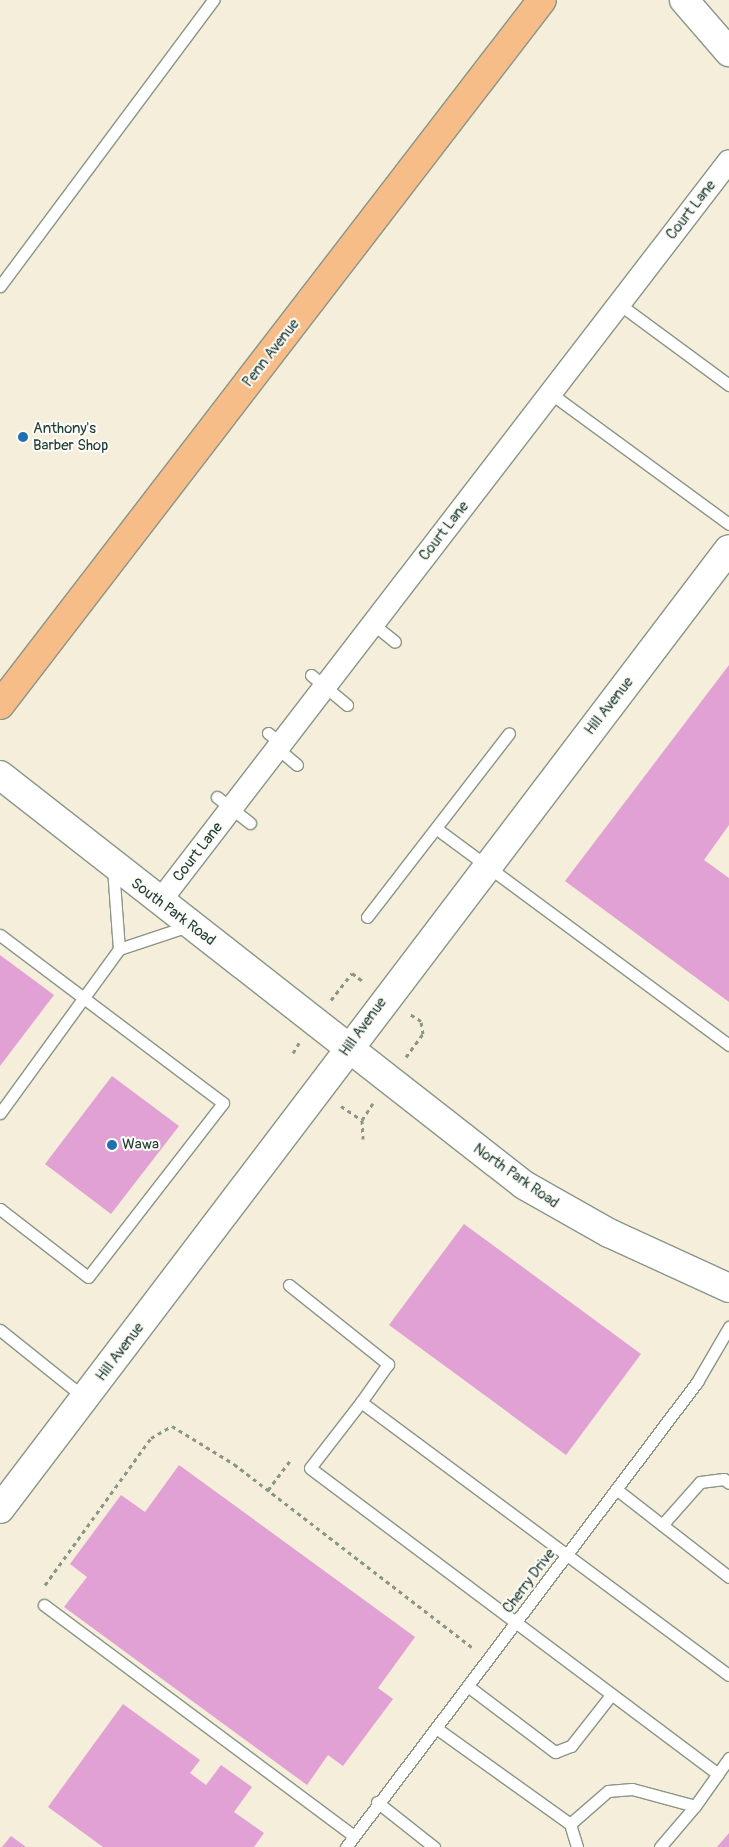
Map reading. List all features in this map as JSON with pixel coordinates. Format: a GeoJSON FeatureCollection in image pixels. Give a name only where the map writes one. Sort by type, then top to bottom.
{"type":"FeatureCollection","features":[{"type":"Feature","properties":{"kind":"main road","name":"Penn Avenue"},"geometry":{"type":"LineString","coordinates":[[0,705],[537,1]]}},
{"type":"Feature","properties":{"kind":"street"},"geometry":{"type":"LineString","coordinates":[[684,0],[729,52]]}},
{"type":"Feature","properties":{"kind":"street","name":"Court Lane"},"geometry":{"type":"LineString","coordinates":[[160,901],[224,802],[276,742],[318,681],[373,624],[729,161]]}},
{"type":"Feature","properties":{"kind":"street","name":"Hill Avenue"},"geometry":{"type":"LineString","coordinates":[[0,1508],[85,1398],[485,866],[729,549]]}},
{"type":"Feature","properties":{"kind":"street","name":"South Park Road"},"geometry":{"type":"LineString","coordinates":[[0,775],[347,1049]]}},
{"type":"Feature","properties":{"kind":"street","name":"North Park Road"},"geometry":{"type":"LineString","coordinates":[[347,1049],[546,1200],[729,1288]]}},
{"type":"Feature","properties":{"kind":"lane"},"geometry":{"type":"LineString","coordinates":[[0,286],[213,0]]}},
{"type":"Feature","properties":{"kind":"lane"},"geometry":{"type":"LineString","coordinates":[[619,304],[729,385]]}},
{"type":"Feature","properties":{"kind":"lane"},"geometry":{"type":"LineString","coordinates":[[550,394],[729,524]]}},
{"type":"Feature","properties":{"kind":"lane"},"geometry":{"type":"LineString","coordinates":[[373,624],[395,642]]}},
{"type":"Feature","properties":{"kind":"lane"},"geometry":{"type":"LineString","coordinates":[[318,681],[347,705]]}},
{"type":"Feature","properties":{"kind":"lane"},"geometry":{"type":"LineString","coordinates":[[367,917],[437,829],[509,733]]}},
{"type":"Feature","properties":{"kind":"lane"},"geometry":{"type":"LineString","coordinates":[[276,742],[297,765]]}},
{"type":"Feature","properties":{"kind":"lane"},"geometry":{"type":"LineString","coordinates":[[224,802],[250,823]]}},
{"type":"Feature","properties":{"kind":"lane"},"geometry":{"type":"LineString","coordinates":[[437,829],[729,1046]]}},
{"type":"Feature","properties":{"kind":"lane"},"geometry":{"type":"LineString","coordinates":[[0,1113],[87,998],[119,948],[113,866]]}},
{"type":"Feature","properties":{"kind":"lane"},"geometry":{"type":"LineString","coordinates":[[119,948],[191,925]]}},
{"type":"Feature","properties":{"kind":"lane"},"geometry":{"type":"LineString","coordinates":[[0,935],[87,998],[223,1103],[88,1277],[0,1209]]}},
{"type":"Feature","properties":{"kind":"lane"},"geometry":{"type":"LineString","coordinates":[[289,1285],[388,1364],[310,1468],[718,1774]]}},
{"type":"Feature","properties":{"kind":"lane","name":"Cherry Drive"},"geometry":{"type":"LineString","coordinates":[[346,1847],[377,1802],[469,1687],[697,1382],[729,1327]]}},
{"type":"Feature","properties":{"kind":"lane"},"geometry":{"type":"LineString","coordinates":[[0,1330],[85,1398]]}},
{"type":"Feature","properties":{"kind":"lane"},"geometry":{"type":"LineString","coordinates":[[361,1402],[566,1558],[729,1674]]}},
{"type":"Feature","properties":{"kind":"lane"},"geometry":{"type":"LineString","coordinates":[[662,1525],[700,1482],[724,1479],[729,1483]]}},
{"type":"Feature","properties":{"kind":"lane"},"geometry":{"type":"LineString","coordinates":[[616,1489],[729,1577]]}},
{"type":"Feature","properties":{"kind":"lane"},"geometry":{"type":"LineString","coordinates":[[44,1606],[353,1836]]}},
{"type":"Feature","properties":{"kind":"lane"},"geometry":{"type":"LineString","coordinates":[[469,1687],[556,1752],[571,1746],[611,1695]]}},
{"type":"Feature","properties":{"kind":"lane"},"geometry":{"type":"LineString","coordinates":[[436,1728],[570,1824],[578,1847]]}},
{"type":"Feature","properties":{"kind":"lane"},"geometry":{"type":"LineString","coordinates":[[660,1847],[695,1806],[729,1758]]}},
{"type":"Feature","properties":{"kind":"lane"},"geometry":{"type":"LineString","coordinates":[[570,1824],[608,1791],[632,1789],[695,1806]]}},
{"type":"Feature","properties":{"kind":"lane"},"geometry":{"type":"LineString","coordinates":[[377,1802],[434,1847]]}},
{"type":"Feature","properties":{"kind":"path"},"geometry":{"type":"LineString","coordinates":[[362,1120],[363,1139]]}},
{"type":"Feature","properties":{"kind":"path"},"geometry":{"type":"LineString","coordinates":[[44,1606],[45,1585],[52,1573],[151,1438],[172,1426],[234,1464],[489,1659]]}},
{"type":"Feature","properties":{"kind":"building"},"geometry":{"type":"Polygon","coordinates":[[[729,665],[729,825],[704,860],[729,878],[729,1002],[565,881],[729,665]]]}},
{"type":"Feature","properties":{"kind":"building"},"geometry":{"type":"Polygon","coordinates":[[[0,955],[54,995],[0,1066],[0,955]]]}},
{"type":"Feature","properties":{"kind":"building","name":"Wawa"},"geometry":{"type":"Polygon","coordinates":[[[112,1076],[179,1126],[111,1214],[45,1164],[112,1076]]]}},
{"type":"Feature","properties":{"kind":"building"},"geometry":{"type":"Polygon","coordinates":[[[464,1224],[641,1354],[566,1455],[389,1325],[464,1224]]]}},
{"type":"Feature","properties":{"kind":"building"},"geometry":{"type":"Polygon","coordinates":[[[179,1465],[415,1637],[378,1688],[393,1699],[343,1766],[328,1755],[307,1785],[64,1607],[87,1577],[70,1564],[121,1495],[145,1512],[179,1465]]]}},
{"type":"Feature","properties":{"kind":"building"},"geometry":{"type":"Polygon","coordinates":[[[123,1704],[200,1760],[190,1773],[206,1785],[221,1765],[252,1787],[234,1812],[264,1833],[254,1847],[103,1847],[48,1807],[123,1704]]]}},
{"type":"Feature","properties":{"kind":"building"},"geometry":{"type":"Polygon","coordinates":[[[729,1833],[729,1847],[717,1847],[729,1833]]]}},
{"type":"Feature","properties":{"kind":"building"},"geometry":{"type":"Polygon","coordinates":[[[11,1836],[26,1847],[2,1847],[11,1836]]]}},
{"type":"Feature","properties":{"kind":"place","name":"Anthony's Barber Shop"},"geometry":{"type":"Point","coordinates":[23,437]}},
{"type":"Feature","properties":{"kind":"place","name":"Wawa"},"geometry":{"type":"Point","coordinates":[112,1145]}}]}
